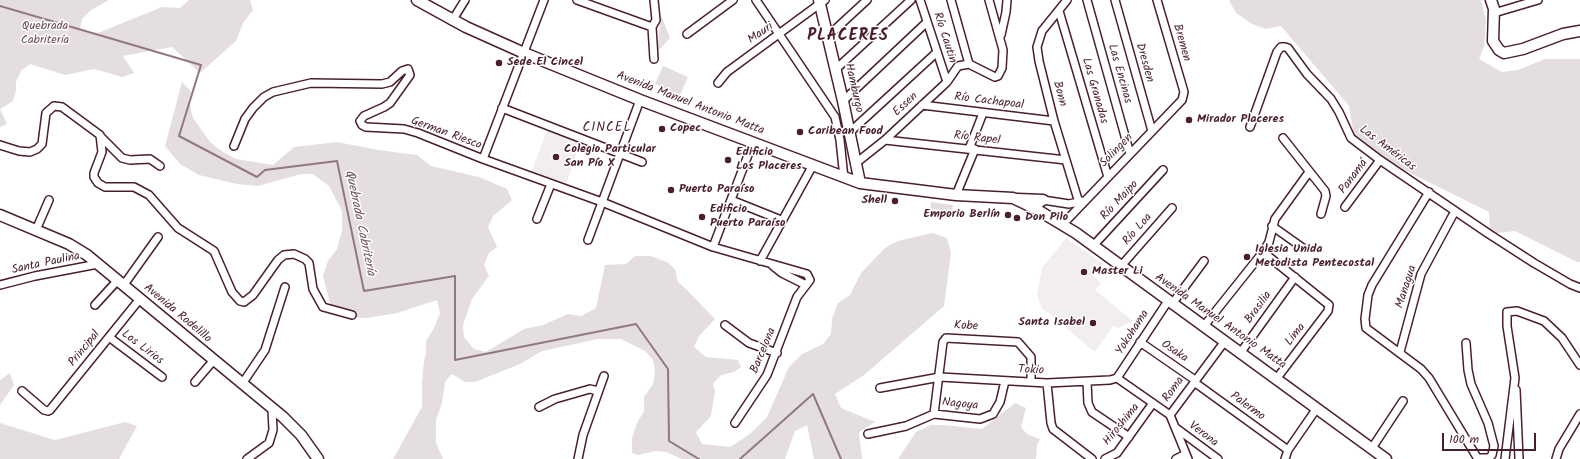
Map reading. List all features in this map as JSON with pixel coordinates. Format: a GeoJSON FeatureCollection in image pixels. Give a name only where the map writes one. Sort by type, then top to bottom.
{"type":"FeatureCollection","features":[{"type":"Feature","properties":{"kind":"main road","name":"Avenida Manuel Antonio Matta"},"geometry":{"type":"LineString","coordinates":[[417,0],[452,21],[524,54],[844,178],[860,183],[956,195],[1013,198],[1063,224],[1277,378],[1386,459]]}},
{"type":"Feature","properties":{"kind":"main road"},"geometry":{"type":"LineString","coordinates":[[1491,0],[1494,13],[1493,41],[1499,50],[1504,53],[1522,49],[1563,34],[1580,31]]}},
{"type":"Feature","properties":{"kind":"main road","name":"Hamburgo"},"geometry":{"type":"LineString","coordinates":[[822,2],[860,183]]}},
{"type":"Feature","properties":{"kind":"main road"},"geometry":{"type":"LineString","coordinates":[[1013,198],[1043,200]]}},
{"type":"Feature","properties":{"kind":"main road","name":"Avenida Rodelillo"},"geometry":{"type":"LineString","coordinates":[[0,215],[69,244],[87,255],[213,361],[272,408],[301,435],[318,459]]}},
{"type":"Feature","properties":{"kind":"street"},"geometry":{"type":"LineString","coordinates":[[452,21],[465,0]]}},
{"type":"Feature","properties":{"kind":"street"},"geometry":{"type":"LineString","coordinates":[[483,159],[544,0]]}},
{"type":"Feature","properties":{"kind":"street"},"geometry":{"type":"LineString","coordinates":[[577,0],[652,27]]}},
{"type":"Feature","properties":{"kind":"street"},"geometry":{"type":"LineString","coordinates":[[654,0],[656,20],[652,27],[654,59]]}},
{"type":"Feature","properties":{"kind":"street"},"geometry":{"type":"LineString","coordinates":[[687,34],[733,0]]}},
{"type":"Feature","properties":{"kind":"street"},"geometry":{"type":"LineString","coordinates":[[756,0],[835,117],[840,140],[844,178]]}},
{"type":"Feature","properties":{"kind":"street"},"geometry":{"type":"LineString","coordinates":[[828,36],[867,0]]}},
{"type":"Feature","properties":{"kind":"street"},"geometry":{"type":"LineString","coordinates":[[836,69],[911,0]]}},
{"type":"Feature","properties":{"kind":"street","name":"Río Cautin"},"geometry":{"type":"LineString","coordinates":[[920,0],[936,53],[947,82]]}},
{"type":"Feature","properties":{"kind":"street"},"geometry":{"type":"LineString","coordinates":[[950,0],[969,64],[992,76],[998,76],[1003,60],[1003,50],[989,0]]}},
{"type":"Feature","properties":{"kind":"street"},"geometry":{"type":"LineString","coordinates":[[1000,36],[1006,12],[1007,0]]}},
{"type":"Feature","properties":{"kind":"street","name":"Las Encinas"},"geometry":{"type":"LineString","coordinates":[[1087,0],[1130,154]]}},
{"type":"Feature","properties":{"kind":"street","name":"Dresden"},"geometry":{"type":"LineString","coordinates":[[1115,0],[1152,131]]}},
{"type":"Feature","properties":{"kind":"street","name":"Bremen"},"geometry":{"type":"LineString","coordinates":[[1158,0],[1184,92]]}},
{"type":"Feature","properties":{"kind":"street"},"geometry":{"type":"LineString","coordinates":[[1494,13],[1538,0]]}},
{"type":"Feature","properties":{"kind":"street","name":"Bonn"},"geometry":{"type":"LineString","coordinates":[[1064,1],[1042,31],[1037,47],[1038,61],[1054,121],[1081,202]]}},
{"type":"Feature","properties":{"kind":"street","name":"Mauri"},"geometry":{"type":"LineString","coordinates":[[718,83],[727,72],[822,2]]}},
{"type":"Feature","properties":{"kind":"street","name":"Las Granadas"},"geometry":{"type":"LineString","coordinates":[[1058,11],[1108,177]]}},
{"type":"Feature","properties":{"kind":"street"},"geometry":{"type":"LineString","coordinates":[[843,101],[927,22]]}},
{"type":"Feature","properties":{"kind":"street","name":"Las Américas"},"geometry":{"type":"LineString","coordinates":[[1250,127],[1277,52],[1281,47],[1288,48],[1307,74],[1331,99],[1351,138],[1380,160],[1534,263],[1570,284],[1580,288]]}},
{"type":"Feature","properties":{"kind":"street"},"geometry":{"type":"LineString","coordinates":[[850,132],[936,53]]}},
{"type":"Feature","properties":{"kind":"street","name":"Essen"},"geometry":{"type":"LineString","coordinates":[[856,164],[885,140],[947,82],[958,66],[969,64]]}},
{"type":"Feature","properties":{"kind":"street","name":"German Riesco"},"geometry":{"type":"LineString","coordinates":[[234,146],[242,126],[253,108],[264,97],[273,92],[311,83],[382,84],[390,82],[405,69],[410,71],[410,74],[390,103],[364,116],[360,119],[360,123],[366,127],[412,131],[483,159],[602,202],[713,247],[808,274],[810,280],[806,284]]}},
{"type":"Feature","properties":{"kind":"street","name":"Solingen"},"geometry":{"type":"LineString","coordinates":[[1063,224],[1081,202],[1108,177],[1182,100],[1184,92]]}},
{"type":"Feature","properties":{"kind":"street"},"geometry":{"type":"LineString","coordinates":[[588,240],[640,100]]}},
{"type":"Feature","properties":{"kind":"street","name":"Río Cachapoal"},"geometry":{"type":"LineString","coordinates":[[922,105],[1054,121]]}},
{"type":"Feature","properties":{"kind":"street"},"geometry":{"type":"LineString","coordinates":[[0,145],[19,151],[30,152],[37,149],[42,144],[46,113],[54,106],[67,110],[100,135],[122,158],[130,160],[150,159],[160,166]]}},
{"type":"Feature","properties":{"kind":"street"},"geometry":{"type":"LineString","coordinates":[[502,108],[642,162]]}},
{"type":"Feature","properties":{"kind":"street"},"geometry":{"type":"LineString","coordinates":[[956,195],[983,113]]}},
{"type":"Feature","properties":{"kind":"street"},"geometry":{"type":"LineString","coordinates":[[100,135],[102,152],[94,173],[94,177],[98,184],[105,187],[134,187],[149,195],[178,228],[210,246],[214,251],[232,292],[240,301],[244,302],[253,295],[278,260],[284,255],[294,254],[305,259],[309,263],[313,289],[323,307],[352,315]]}},
{"type":"Feature","properties":{"kind":"street"},"geometry":{"type":"LineString","coordinates":[[1283,138],[1325,191],[1326,196],[1321,214]]}},
{"type":"Feature","properties":{"kind":"street","name":"Río Rapel"},"geometry":{"type":"LineString","coordinates":[[885,140],[1066,160]]}},
{"type":"Feature","properties":{"kind":"street"},"geometry":{"type":"LineString","coordinates":[[713,247],[752,142]]}},
{"type":"Feature","properties":{"kind":"street","name":"Panamá"},"geometry":{"type":"LineString","coordinates":[[1345,207],[1380,160]]}},
{"type":"Feature","properties":{"kind":"street"},"geometry":{"type":"LineString","coordinates":[[760,261],[781,220],[813,165]]}},
{"type":"Feature","properties":{"kind":"street","name":"Río Maipo"},"geometry":{"type":"LineString","coordinates":[[1093,246],[1163,170]]}},
{"type":"Feature","properties":{"kind":"street"},"geometry":{"type":"LineString","coordinates":[[1204,326],[1263,252],[1269,242],[1275,219],[1309,172]]}},
{"type":"Feature","properties":{"kind":"street"},"geometry":{"type":"LineString","coordinates":[[537,219],[551,184]]}},
{"type":"Feature","properties":{"kind":"street"},"geometry":{"type":"LineString","coordinates":[[1429,192],[1378,275],[1368,295],[1365,319],[1366,328],[1421,368],[1429,378],[1478,458],[1489,458],[1492,455],[1494,446],[1488,423],[1471,384],[1468,370],[1466,343]]}},
{"type":"Feature","properties":{"kind":"street"},"geometry":{"type":"LineString","coordinates":[[36,230],[49,200]]}},
{"type":"Feature","properties":{"kind":"street"},"geometry":{"type":"LineString","coordinates":[[731,200],[781,220]]}},
{"type":"Feature","properties":{"kind":"street"},"geometry":{"type":"LineString","coordinates":[[1036,209],[1043,200],[1069,204],[1081,202]]}},
{"type":"Feature","properties":{"kind":"street"},"geometry":{"type":"LineString","coordinates":[[1069,204],[1072,209],[1071,215]]}},
{"type":"Feature","properties":{"kind":"street","name":"Río Loa"},"geometry":{"type":"LineString","coordinates":[[1121,266],[1172,208]]}},
{"type":"Feature","properties":{"kind":"street","name":"Managua"},"geometry":{"type":"LineString","coordinates":[[1400,352],[1421,274],[1455,211]]}},
{"type":"Feature","properties":{"kind":"street"},"geometry":{"type":"LineString","coordinates":[[1272,226],[1303,248]]}},
{"type":"Feature","properties":{"kind":"street"},"geometry":{"type":"LineString","coordinates":[[95,305],[120,283],[158,238]]}},
{"type":"Feature","properties":{"kind":"street"},"geometry":{"type":"LineString","coordinates":[[1263,252],[1295,277]]}},
{"type":"Feature","properties":{"kind":"street","name":"Yokohama"},"geometry":{"type":"LineString","coordinates":[[1117,378],[1140,342],[1170,302],[1204,261]]}},
{"type":"Feature","properties":{"kind":"street","name":"Santa Paulina"},"geometry":{"type":"LineString","coordinates":[[0,285],[35,276],[98,264]]}},
{"type":"Feature","properties":{"kind":"street","name":"Lima"},"geometry":{"type":"LineString","coordinates":[[1277,378],[1328,311],[1329,305],[1295,277]]}},
{"type":"Feature","properties":{"kind":"street","name":"Brasilia"},"geometry":{"type":"LineString","coordinates":[[1241,352],[1295,277]]}},
{"type":"Feature","properties":{"kind":"street","name":"Barcelona"},"geometry":{"type":"LineString","coordinates":[[735,423],[767,375],[798,297],[806,284]]}},
{"type":"Feature","properties":{"kind":"street"},"geometry":{"type":"LineString","coordinates":[[242,384],[265,350],[285,287]]}},
{"type":"Feature","properties":{"kind":"street","name":"Principal"},"geometry":{"type":"LineString","coordinates":[[22,391],[48,411],[140,300]]}},
{"type":"Feature","properties":{"kind":"street"},"geometry":{"type":"LineString","coordinates":[[1519,459],[1515,378],[1507,326],[1507,312],[1517,311],[1544,321],[1562,338],[1580,365]]}},
{"type":"Feature","properties":{"kind":"street"},"geometry":{"type":"LineString","coordinates":[[725,325],[749,343],[777,353]]}},
{"type":"Feature","properties":{"kind":"street","name":"Los Lirios"},"geometry":{"type":"LineString","coordinates":[[109,337],[162,377]]}},
{"type":"Feature","properties":{"kind":"street","name":"Kobe"},"geometry":{"type":"LineString","coordinates":[[934,414],[940,377],[943,342],[946,338],[1014,341],[1020,343],[1031,358],[1031,382]]}},
{"type":"Feature","properties":{"kind":"street","name":"Roma"},"geometry":{"type":"LineString","coordinates":[[1187,456],[1170,415],[1225,341]]}},
{"type":"Feature","properties":{"kind":"street","name":"Osaka"},"geometry":{"type":"LineString","coordinates":[[1140,342],[1195,381]]}},
{"type":"Feature","properties":{"kind":"street"},"geometry":{"type":"LineString","coordinates":[[194,382],[213,361]]}},
{"type":"Feature","properties":{"kind":"street"},"geometry":{"type":"LineString","coordinates":[[578,459],[583,435],[604,376]]}},
{"type":"Feature","properties":{"kind":"street","name":"Tokio"},"geometry":{"type":"LineString","coordinates":[[880,388],[940,377],[1048,383],[1087,382],[1117,378]]}},
{"type":"Feature","properties":{"kind":"street"},"geometry":{"type":"LineString","coordinates":[[1117,378],[1170,415]]}},
{"type":"Feature","properties":{"kind":"street"},"geometry":{"type":"LineString","coordinates":[[1505,459],[1515,378]]}},
{"type":"Feature","properties":{"kind":"street","name":"Nagoya"},"geometry":{"type":"LineString","coordinates":[[868,434],[906,426],[934,414],[980,419],[993,414],[1000,402],[1005,381]]}},
{"type":"Feature","properties":{"kind":"street","name":"Palermo"},"geometry":{"type":"LineString","coordinates":[[1195,381],[1288,450]]}},
{"type":"Feature","properties":{"kind":"street"},"geometry":{"type":"LineString","coordinates":[[1087,382],[1088,403],[1092,412],[1129,437]]}},
{"type":"Feature","properties":{"kind":"street"},"geometry":{"type":"LineString","coordinates":[[1048,383],[1051,423],[1053,429],[1092,459]]}},
{"type":"Feature","properties":{"kind":"street"},"geometry":{"type":"LineString","coordinates":[[539,407],[555,399],[590,389],[598,391]]}},
{"type":"Feature","properties":{"kind":"street"},"geometry":{"type":"LineString","coordinates":[[1372,448],[1403,400]]}},
{"type":"Feature","properties":{"kind":"street","name":"Hiroshima"},"geometry":{"type":"LineString","coordinates":[[1105,459],[1117,452],[1153,403]]}},
{"type":"Feature","properties":{"kind":"street"},"geometry":{"type":"LineString","coordinates":[[247,459],[266,447],[269,443],[273,430],[272,408]]}},
{"type":"Feature","properties":{"kind":"street"},"geometry":{"type":"LineString","coordinates":[[1285,459],[1288,450],[1317,408]]}},
{"type":"Feature","properties":{"kind":"street"},"geometry":{"type":"LineString","coordinates":[[1556,459],[1559,449],[1580,414]]}},
{"type":"Feature","properties":{"kind":"street","name":"Verona"},"geometry":{"type":"LineString","coordinates":[[1176,428],[1218,459]]}},
{"type":"Feature","properties":{"kind":"street"},"geometry":{"type":"LineString","coordinates":[[1176,459],[1187,456]]}},
{"type":"Feature","properties":{"kind":"shaded area","name":"Colegio Particular San Pío X"},"geometry":{"type":"Polygon","coordinates":[[[548,128],[581,141],[566,184],[531,173],[548,128]]]}},
{"type":"Feature","properties":{"kind":"shaded area"},"geometry":{"type":"Polygon","coordinates":[[[1066,238],[1104,264],[1093,276],[1101,283],[1095,290],[1133,321],[1118,328],[1113,326],[1095,352],[1042,308],[1037,295],[1042,268],[1066,238]]]}},
{"type":"Feature","properties":{"kind":"green space","name":"Quebrada Cabritería"},"geometry":{"type":"Polygon","coordinates":[[[0,0],[109,0],[91,10],[82,19],[80,30],[98,33],[162,7],[180,8],[189,0],[250,0],[253,10],[243,23],[236,41],[200,73],[172,47],[123,56],[134,73],[122,77],[94,69],[65,75],[30,64],[21,71],[16,82],[16,91],[13,101],[0,109],[0,0]]]}},
{"type":"Feature","properties":{"kind":"green space"},"geometry":{"type":"Polygon","coordinates":[[[1229,0],[1481,0],[1486,20],[1484,47],[1479,59],[1502,72],[1518,70],[1545,59],[1580,59],[1580,262],[1577,262],[1515,231],[1490,234],[1489,212],[1388,162],[1354,136],[1349,106],[1281,26],[1266,29],[1252,24],[1236,13],[1229,0]]]}},
{"type":"Feature","properties":{"kind":"green space"},"geometry":{"type":"Polygon","coordinates":[[[661,15],[670,38],[657,52],[661,15]]]}},
{"type":"Feature","properties":{"kind":"green space"},"geometry":{"type":"Polygon","coordinates":[[[663,66],[688,77],[680,95],[655,84],[663,66]]]}},
{"type":"Feature","properties":{"kind":"green space"},"geometry":{"type":"Polygon","coordinates":[[[182,82],[191,91],[189,102],[193,118],[211,143],[236,159],[273,165],[294,147],[337,142],[378,150],[417,155],[431,166],[479,177],[507,189],[512,200],[493,216],[488,227],[497,247],[489,253],[484,265],[489,276],[472,299],[463,325],[464,337],[474,349],[486,352],[524,329],[543,325],[568,314],[581,316],[596,308],[605,265],[626,264],[635,256],[651,256],[667,262],[675,269],[678,282],[715,319],[699,336],[694,347],[706,357],[738,360],[741,367],[734,372],[721,375],[713,384],[715,391],[711,416],[696,432],[702,444],[730,447],[750,434],[767,417],[789,367],[802,354],[823,344],[831,334],[832,319],[838,303],[850,295],[861,273],[885,248],[898,241],[932,233],[947,238],[951,253],[944,306],[864,375],[835,394],[841,408],[875,422],[859,432],[862,459],[814,459],[807,425],[795,431],[785,459],[682,459],[666,452],[655,451],[638,455],[632,453],[632,438],[637,423],[644,411],[644,397],[653,384],[655,371],[653,360],[645,351],[621,339],[598,339],[542,351],[520,364],[475,382],[465,382],[452,374],[445,382],[442,403],[436,420],[436,443],[443,459],[393,459],[422,407],[422,383],[426,354],[426,341],[434,328],[440,313],[437,300],[397,313],[367,318],[344,317],[331,307],[323,276],[328,261],[337,249],[342,230],[342,211],[329,186],[313,174],[301,174],[258,186],[237,184],[199,175],[180,164],[165,146],[182,82]]]}},
{"type":"Feature","properties":{"kind":"green space"},"geometry":{"type":"Polygon","coordinates":[[[0,109],[7,124],[0,127],[0,109]]]}},
{"type":"Feature","properties":{"kind":"green space"},"geometry":{"type":"Polygon","coordinates":[[[931,202],[953,205],[951,219],[929,216],[931,202]]]}},
{"type":"Feature","properties":{"kind":"green space"},"geometry":{"type":"Polygon","coordinates":[[[10,373],[14,385],[0,405],[0,380],[10,373]]]}},
{"type":"Feature","properties":{"kind":"green space"},"geometry":{"type":"Polygon","coordinates":[[[1015,403],[1026,408],[1021,427],[1027,434],[1040,439],[1037,445],[1036,459],[898,459],[916,432],[931,425],[982,429],[1015,403]]]}},
{"type":"Feature","properties":{"kind":"green space"},"geometry":{"type":"Polygon","coordinates":[[[125,422],[137,426],[119,459],[0,459],[0,423],[55,440],[125,422]]]}},
{"type":"Feature","properties":{"kind":"waterway","name":"Quebrada Cabritería"},"geometry":{"type":"LineString","coordinates":[[0,6],[201,65],[179,136],[257,177],[265,170],[337,161],[364,291],[455,276],[455,360],[636,324],[668,369],[669,441],[699,459]]}},
{"type":"Feature","properties":{"kind":"waterway","name":"Quebrada Cabritería"},"geometry":{"type":"LineString","coordinates":[[740,459],[813,394],[841,459]]}},
{"type":"Feature","properties":{"kind":"place","name":"Sede El Cincel"},"geometry":{"type":"Point","coordinates":[499,63]}},
{"type":"Feature","properties":{"kind":"place","name":"Mirador Placeres"},"geometry":{"type":"Point","coordinates":[1189,120]}},
{"type":"Feature","properties":{"kind":"place","name":"Copec"},"geometry":{"type":"Point","coordinates":[662,129]}},
{"type":"Feature","properties":{"kind":"place","name":"Caribean Food"},"geometry":{"type":"Point","coordinates":[800,132]}},
{"type":"Feature","properties":{"kind":"place","name":"Colegio Particular San Pío X"},"geometry":{"type":"Point","coordinates":[556,157]}},
{"type":"Feature","properties":{"kind":"place","name":"Edificio Los Placeres"},"geometry":{"type":"Point","coordinates":[728,160]}},
{"type":"Feature","properties":{"kind":"place","name":"Puerto Paraíso"},"geometry":{"type":"Point","coordinates":[671,190]}},
{"type":"Feature","properties":{"kind":"place","name":"Shell"},"geometry":{"type":"Point","coordinates":[895,201]}},
{"type":"Feature","properties":{"kind":"place","name":"Emporio Berlín"},"geometry":{"type":"Point","coordinates":[1008,215]}},
{"type":"Feature","properties":{"kind":"place","name":"Edificio Puerto Paraíso"},"geometry":{"type":"Point","coordinates":[702,217]}},
{"type":"Feature","properties":{"kind":"place","name":"Don Pilo"},"geometry":{"type":"Point","coordinates":[1017,218]}},
{"type":"Feature","properties":{"kind":"place","name":"Iglesia Unida Metodista Pentecostal"},"geometry":{"type":"Point","coordinates":[1247,257]}},
{"type":"Feature","properties":{"kind":"place","name":"Master Li"},"geometry":{"type":"Point","coordinates":[1084,272]}},
{"type":"Feature","properties":{"kind":"place","name":"Santa Isabel"},"geometry":{"type":"Point","coordinates":[1093,323]}},
{"type":"Feature","properties":{"kind":"district","name":"PLACERES"},"geometry":{"type":"Point","coordinates":[848,37]}},
{"type":"Feature","properties":{"kind":"district","name":"CINCEL"},"geometry":{"type":"Point","coordinates":[607,129]}}]}
